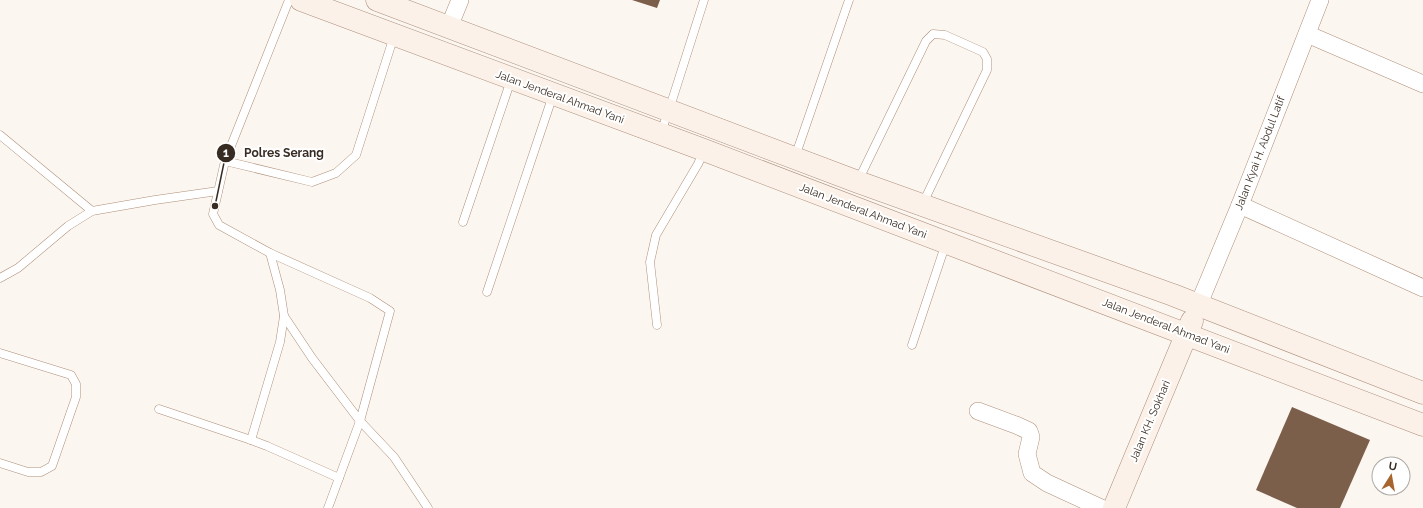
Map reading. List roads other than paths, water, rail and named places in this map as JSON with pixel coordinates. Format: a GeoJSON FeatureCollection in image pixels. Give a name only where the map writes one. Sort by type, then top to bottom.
{"type":"FeatureCollection","features":[{"type":"Feature","properties":{"kind":"main road","name":"Jalan Jenderal Ahmad Yani"},"geometry":{"type":"LineString","coordinates":[[302,0],[553,95],[704,150],[1423,425]]}},
{"type":"Feature","properties":{"kind":"main road"},"geometry":{"type":"LineString","coordinates":[[377,0],[858,182],[1173,295],[1423,393]]}},
{"type":"Feature","properties":{"kind":"main road","name":"Jalan KH. Sokhari"},"geometry":{"type":"LineString","coordinates":[[1114,508],[1198,306]]}},
{"type":"Feature","properties":{"kind":"street"},"geometry":{"type":"LineString","coordinates":[[449,27],[460,0]]}},
{"type":"Feature","properties":{"kind":"street","name":"Jalan Kyai H. Abdul Latif"},"geometry":{"type":"LineString","coordinates":[[1198,306],[1240,205],[1320,0]]}},
{"type":"Feature","properties":{"kind":"street"},"geometry":{"type":"LineString","coordinates":[[1307,34],[1423,84]]}},
{"type":"Feature","properties":{"kind":"street"},"geometry":{"type":"LineString","coordinates":[[1240,205],[1423,288]]}},
{"type":"Feature","properties":{"kind":"street"},"geometry":{"type":"LineString","coordinates":[[978,411],[1029,431],[1031,437],[1027,454],[1032,473],[1047,483],[1101,508]]}},
{"type":"Feature","properties":{"kind":"lane"},"geometry":{"type":"LineString","coordinates":[[289,0],[225,161],[213,214],[219,225],[270,254],[370,298],[390,311],[360,421],[328,508]]}},
{"type":"Feature","properties":{"kind":"lane"},"geometry":{"type":"LineString","coordinates":[[660,134],[704,0]]}},
{"type":"Feature","properties":{"kind":"lane"},"geometry":{"type":"LineString","coordinates":[[795,158],[849,0]]}},
{"type":"Feature","properties":{"kind":"lane"},"geometry":{"type":"LineString","coordinates":[[858,182],[926,41],[933,34],[945,35],[983,52],[987,59],[987,70],[922,205]]}},
{"type":"Feature","properties":{"kind":"lane"},"geometry":{"type":"LineString","coordinates":[[225,161],[312,182],[336,173],[356,155],[394,35]]}},
{"type":"Feature","properties":{"kind":"lane"},"geometry":{"type":"LineString","coordinates":[[463,222],[511,79]]}},
{"type":"Feature","properties":{"kind":"lane"},"geometry":{"type":"LineString","coordinates":[[487,292],[553,95]]}},
{"type":"Feature","properties":{"kind":"lane"},"geometry":{"type":"LineString","coordinates":[[0,135],[92,211]]}},
{"type":"Feature","properties":{"kind":"lane"},"geometry":{"type":"LineString","coordinates":[[657,325],[650,262],[656,235],[698,164],[704,150]]}},
{"type":"Feature","properties":{"kind":"lane"},"geometry":{"type":"LineString","coordinates":[[0,278],[18,268],[68,226],[92,211],[218,191]]}},
{"type":"Feature","properties":{"kind":"lane"},"geometry":{"type":"LineString","coordinates":[[912,345],[946,243]]}},
{"type":"Feature","properties":{"kind":"lane"},"geometry":{"type":"LineString","coordinates":[[251,440],[280,342],[284,316],[280,290],[270,254]]}},
{"type":"Feature","properties":{"kind":"lane"},"geometry":{"type":"LineString","coordinates":[[284,316],[312,358],[360,421],[394,457],[428,508]]}},
{"type":"Feature","properties":{"kind":"lane"},"geometry":{"type":"LineString","coordinates":[[0,353],[71,375],[76,384],[76,397],[52,466],[41,472],[28,472],[0,463]]}},
{"type":"Feature","properties":{"kind":"lane"},"geometry":{"type":"LineString","coordinates":[[160,409],[267,446],[339,478]]}},
{"type":"Feature","properties":{"kind":"place","name":"Polres Serang"},"geometry":{"type":"Point","coordinates":[215,206]}}]}
